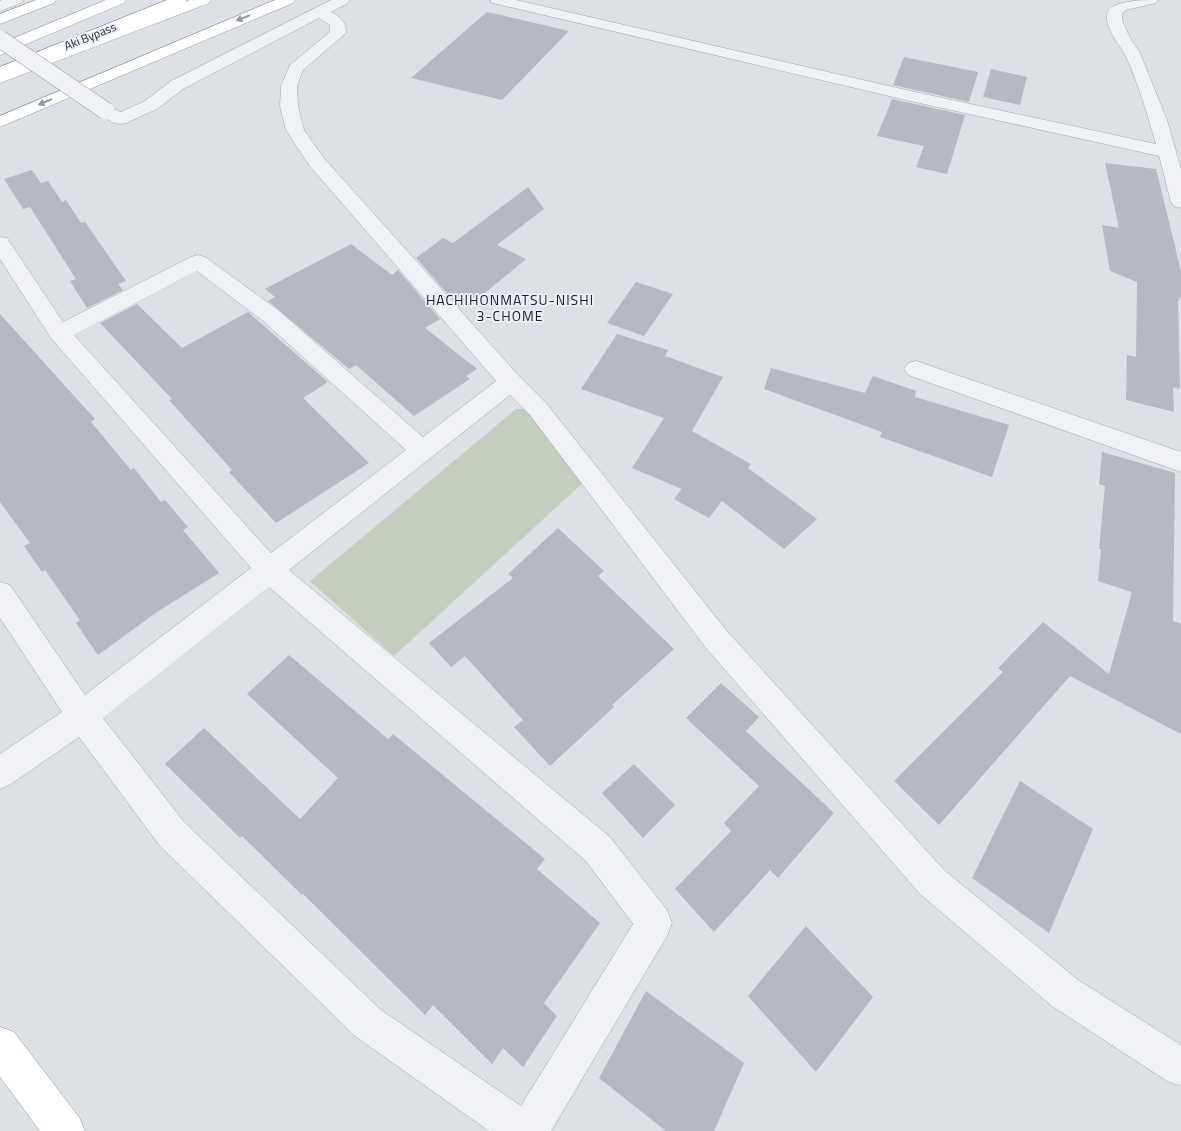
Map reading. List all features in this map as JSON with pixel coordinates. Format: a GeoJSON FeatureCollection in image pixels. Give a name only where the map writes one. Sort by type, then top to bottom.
{"type":"FeatureCollection","features":[{"type":"Feature","properties":{"kind":"main road"},"geometry":{"type":"LineString","coordinates":[[0,19],[49,0]]}},
{"type":"Feature","properties":{"kind":"main road"},"geometry":{"type":"LineString","coordinates":[[0,50],[119,0]]}},
{"type":"Feature","properties":{"kind":"main road","name":"Aki Bypass"},"geometry":{"type":"LineString","coordinates":[[0,58],[150,0]]}},
{"type":"Feature","properties":{"kind":"main road","name":"Aki Bypass"},"geometry":{"type":"LineString","coordinates":[[0,73],[180,0]]}},
{"type":"Feature","properties":{"kind":"main road"},"geometry":{"type":"LineString","coordinates":[[0,78],[204,0]]}},
{"type":"Feature","properties":{"kind":"main road"},"geometry":{"type":"LineString","coordinates":[[0,122],[288,0]]}},
{"type":"Feature","properties":{"kind":"main road"},"geometry":{"type":"LineString","coordinates":[[0,1046],[65,1131]]}},
{"type":"Feature","properties":{"kind":"street"},"geometry":{"type":"LineString","coordinates":[[0,6],[16,0]]}},
{"type":"Feature","properties":{"kind":"street"},"geometry":{"type":"LineString","coordinates":[[0,39],[120,120],[143,109],[177,85],[343,0]]}},
{"type":"Feature","properties":{"kind":"street"},"geometry":{"type":"LineString","coordinates":[[497,0],[915,97],[1167,152]]}},
{"type":"Feature","properties":{"kind":"street"},"geometry":{"type":"LineString","coordinates":[[1151,0],[1121,6],[1115,12],[1114,20],[1122,38],[1132,53],[1158,120],[1181,202]]}},
{"type":"Feature","properties":{"kind":"street"},"geometry":{"type":"LineString","coordinates":[[320,13],[338,24],[338,33],[296,68],[289,86],[289,106],[295,130],[316,161],[511,382],[538,409],[716,639],[932,882],[1065,993],[1181,1067]]}},
{"type":"Feature","properties":{"kind":"street"},"geometry":{"type":"LineString","coordinates":[[0,243],[59,333],[269,570],[598,849],[654,923],[528,1131]]}},
{"type":"Feature","properties":{"kind":"street"},"geometry":{"type":"LineString","coordinates":[[59,333],[198,262],[270,315],[423,451]]}},
{"type":"Feature","properties":{"kind":"street"},"geometry":{"type":"LineString","coordinates":[[916,369],[1181,462]]}},
{"type":"Feature","properties":{"kind":"street"},"geometry":{"type":"LineString","coordinates":[[0,773],[82,716],[511,382]]}},
{"type":"Feature","properties":{"kind":"street"},"geometry":{"type":"LineString","coordinates":[[0,594],[82,716],[172,834],[368,1023],[523,1131]]}},
{"type":"Feature","properties":{"kind":"green space"},"geometry":{"type":"Polygon","coordinates":[[[516,409],[527,409],[585,481],[394,656],[310,581],[516,409]]]}},
{"type":"Feature","properties":{"kind":"building"},"geometry":{"type":"Polygon","coordinates":[[[487,12],[569,31],[502,100],[411,78],[487,12]]]}},
{"type":"Feature","properties":{"kind":"building"},"geometry":{"type":"Polygon","coordinates":[[[904,57],[978,72],[969,102],[893,85],[904,57]]]}},
{"type":"Feature","properties":{"kind":"building"},"geometry":{"type":"Polygon","coordinates":[[[991,69],[1027,77],[1020,105],[983,97],[991,69]]]}},
{"type":"Feature","properties":{"kind":"building"},"geometry":{"type":"Polygon","coordinates":[[[892,99],[965,115],[947,174],[916,167],[924,146],[877,136],[892,99]]]}},
{"type":"Feature","properties":{"kind":"building"},"geometry":{"type":"Polygon","coordinates":[[[1105,163],[1156,169],[1181,271],[1181,296],[1178,301],[1180,389],[1173,387],[1174,412],[1126,400],[1127,355],[1136,357],[1137,282],[1110,271],[1102,225],[1119,228],[1105,163]]]}},
{"type":"Feature","properties":{"kind":"building"},"geometry":{"type":"Polygon","coordinates":[[[32,170],[41,183],[48,181],[62,202],[66,200],[81,223],[85,222],[126,281],[118,284],[123,290],[87,308],[70,281],[76,279],[30,207],[23,209],[4,179],[32,170]]]}},
{"type":"Feature","properties":{"kind":"building"},"geometry":{"type":"Polygon","coordinates":[[[528,187],[544,209],[497,245],[526,259],[479,298],[476,297],[459,307],[416,258],[443,238],[453,243],[528,187]]]}},
{"type":"Feature","properties":{"kind":"building"},"geometry":{"type":"Polygon","coordinates":[[[351,244],[392,275],[398,270],[440,319],[425,328],[477,369],[466,376],[470,379],[414,416],[356,365],[349,369],[268,301],[275,297],[265,289],[351,244]]]}},
{"type":"Feature","properties":{"kind":"building"},"geometry":{"type":"Polygon","coordinates":[[[636,282],[673,294],[644,336],[607,323],[636,282]]]}},
{"type":"Feature","properties":{"kind":"building"},"geometry":{"type":"Polygon","coordinates":[[[137,304],[182,348],[248,312],[328,382],[303,398],[369,463],[276,523],[229,472],[232,470],[169,400],[172,399],[100,323],[137,304]]]}},
{"type":"Feature","properties":{"kind":"building"},"geometry":{"type":"Polygon","coordinates":[[[0,314],[95,419],[91,422],[131,470],[134,468],[161,502],[165,500],[188,527],[183,530],[219,573],[157,612],[98,655],[76,623],[80,620],[45,570],[42,572],[24,546],[30,543],[0,502],[0,314]]]}},
{"type":"Feature","properties":{"kind":"building"},"geometry":{"type":"Polygon","coordinates":[[[617,334],[668,350],[665,356],[723,377],[692,431],[751,464],[748,468],[817,519],[784,549],[722,501],[709,518],[674,499],[682,489],[632,468],[664,418],[581,389],[617,334]]]}},
{"type":"Feature","properties":{"kind":"building"},"geometry":{"type":"Polygon","coordinates":[[[771,368],[865,393],[873,376],[916,391],[915,397],[1009,425],[992,477],[880,437],[882,432],[764,389],[771,368]]]}},
{"type":"Feature","properties":{"kind":"building"},"geometry":{"type":"Polygon","coordinates":[[[1102,452],[1175,473],[1173,621],[1181,624],[1181,734],[1070,676],[939,825],[894,781],[1003,672],[998,668],[1043,622],[1109,674],[1132,592],[1098,581],[1105,486],[1099,484],[1102,452]]]}},
{"type":"Feature","properties":{"kind":"building"},"geometry":{"type":"Polygon","coordinates":[[[558,528],[604,571],[598,576],[674,649],[612,705],[614,707],[550,766],[514,727],[523,720],[465,656],[451,667],[429,643],[513,578],[508,574],[558,528]]]}},
{"type":"Feature","properties":{"kind":"building"},"geometry":{"type":"Polygon","coordinates":[[[289,655],[388,739],[393,734],[545,859],[537,869],[600,923],[544,1003],[557,1016],[523,1067],[503,1048],[492,1064],[433,1005],[425,1015],[303,894],[242,836],[240,838],[165,764],[204,728],[300,819],[338,778],[247,694],[289,655]]]}},
{"type":"Feature","properties":{"kind":"building"},"geometry":{"type":"Polygon","coordinates":[[[721,683],[759,717],[746,731],[834,813],[778,878],[770,870],[714,932],[675,889],[731,831],[724,823],[759,786],[686,718],[721,683]]]}},
{"type":"Feature","properties":{"kind":"building"},"geometry":{"type":"Polygon","coordinates":[[[634,764],[675,805],[643,838],[602,793],[634,764]]]}},
{"type":"Feature","properties":{"kind":"building"},"geometry":{"type":"Polygon","coordinates":[[[1020,781],[1093,829],[1049,933],[972,878],[1020,781]]]}},
{"type":"Feature","properties":{"kind":"building"},"geometry":{"type":"Polygon","coordinates":[[[806,926],[873,997],[816,1072],[748,996],[806,926]]]}},
{"type":"Feature","properties":{"kind":"building"},"geometry":{"type":"Polygon","coordinates":[[[646,991],[744,1063],[714,1131],[666,1131],[599,1078],[646,991]]]}},
{"type":"Feature","properties":{"kind":"district","name":"HACHIHONMATSU-NISHI 3-CHOME"},"geometry":{"type":"Point","coordinates":[510,308]}}]}
